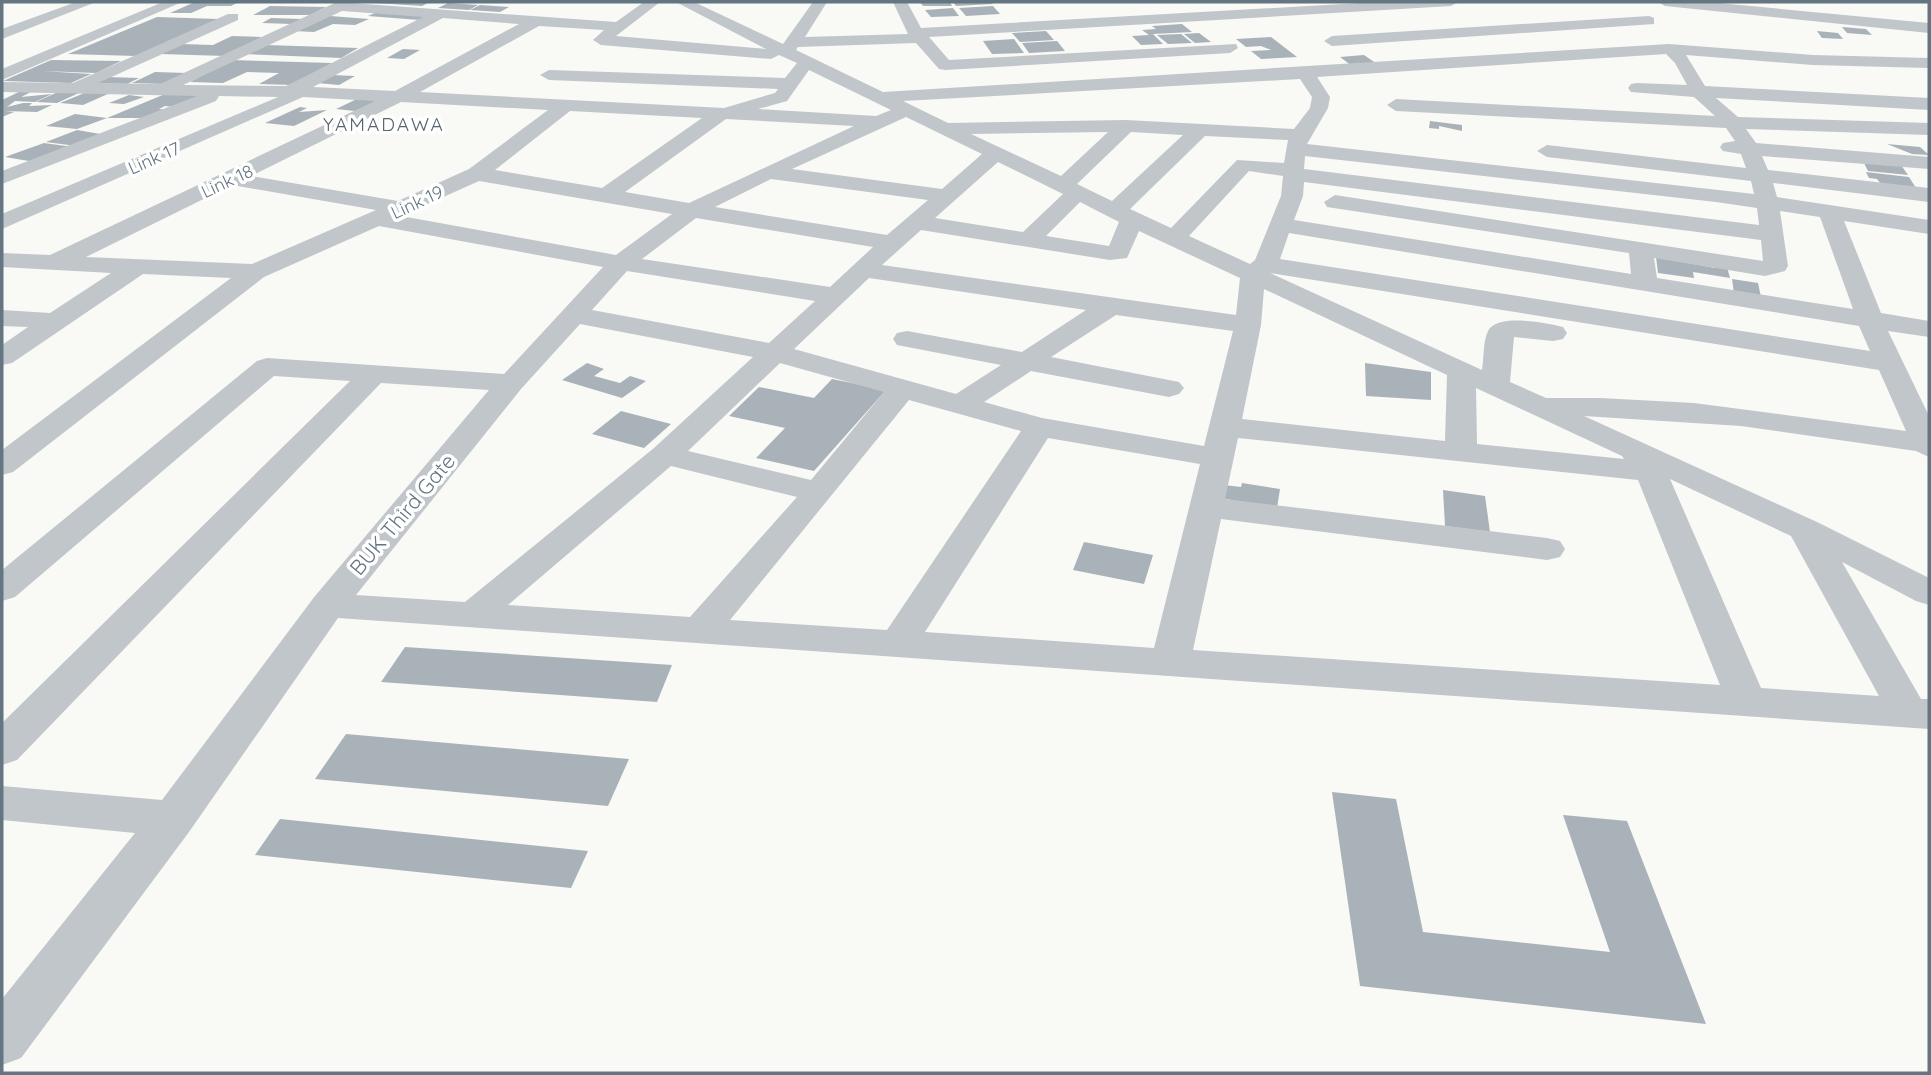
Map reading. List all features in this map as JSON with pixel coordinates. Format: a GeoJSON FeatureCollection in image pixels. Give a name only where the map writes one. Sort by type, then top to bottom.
{"type":"FeatureCollection","features":[{"type":"Feature","properties":{"kind":"street"},"geometry":{"type":"LineString","coordinates":[[2,34],[89,2]]}},
{"type":"Feature","properties":{"kind":"street"},"geometry":{"type":"LineString","coordinates":[[497,17],[526,2]]}},
{"type":"Feature","properties":{"kind":"street"},"geometry":{"type":"LineString","coordinates":[[653,2],[596,43],[796,52],[918,36],[1028,27],[1451,2]]}},
{"type":"Feature","properties":{"kind":"street"},"geometry":{"type":"LineString","coordinates":[[683,2],[726,14],[891,109],[945,128],[1174,238],[1259,269],[1539,407],[1640,460],[1805,529],[1929,593]]}},
{"type":"Feature","properties":{"kind":"street"},"geometry":{"type":"LineString","coordinates":[[606,195],[719,115],[781,97],[789,84],[796,52],[820,2]]}},
{"type":"Feature","properties":{"kind":"street"},"geometry":{"type":"LineString","coordinates":[[900,2],[918,36],[945,65],[1230,48]]}},
{"type":"Feature","properties":{"kind":"street"},"geometry":{"type":"LineString","coordinates":[[1665,2],[1929,29]]}},
{"type":"Feature","properties":{"kind":"street"},"geometry":{"type":"LineString","coordinates":[[158,90],[345,4],[417,10],[438,7],[497,17],[621,27]]}},
{"type":"Feature","properties":{"kind":"street","name":"Link 17"},"geometry":{"type":"LineString","coordinates":[[2,222],[103,180],[298,91],[438,7]]}},
{"type":"Feature","properties":{"kind":"street"},"geometry":{"type":"LineString","coordinates":[[1332,41],[1661,24],[1634,8]]}},
{"type":"Feature","properties":{"kind":"street"},"geometry":{"type":"LineString","coordinates":[[1014,10],[1028,27]]}},
{"type":"Feature","properties":{"kind":"street"},"geometry":{"type":"LineString","coordinates":[[2,75],[143,16],[184,11],[239,17],[71,89]]}},
{"type":"Feature","properties":{"kind":"street"},"geometry":{"type":"LineString","coordinates":[[1290,12],[1355,55]]}},
{"type":"Feature","properties":{"kind":"street"},"geometry":{"type":"LineString","coordinates":[[1774,12],[1813,60],[1895,128]]}},
{"type":"Feature","properties":{"kind":"street"},"geometry":{"type":"LineString","coordinates":[[282,17],[318,18]]}},
{"type":"Feature","properties":{"kind":"street"},"geometry":{"type":"LineString","coordinates":[[1194,17],[1246,61]]}},
{"type":"Feature","properties":{"kind":"street","name":"Link 18"},"geometry":{"type":"LineString","coordinates":[[53,263],[232,180],[400,96],[538,20]]}},
{"type":"Feature","properties":{"kind":"street"},"geometry":{"type":"LineString","coordinates":[[1687,34],[1707,42],[1716,53]]}},
{"type":"Feature","properties":{"kind":"street"},"geometry":{"type":"LineString","coordinates":[[945,128],[1126,126],[1201,129],[1640,248],[1765,269],[1776,266],[1773,234],[1760,174],[1749,148],[1731,121],[1701,93],[1679,54],[1669,49]]}},
{"type":"Feature","properties":{"kind":"street"},"geometry":{"type":"LineString","coordinates":[[2,88],[298,91],[719,115],[891,109],[1183,81],[1319,86],[1599,54],[1669,49],[1924,66]]}},
{"type":"Feature","properties":{"kind":"street"},"geometry":{"type":"LineString","coordinates":[[1599,54],[1614,64],[1838,80],[1929,80]]}},
{"type":"Feature","properties":{"kind":"street"},"geometry":{"type":"LineString","coordinates":[[504,103],[570,61]]}},
{"type":"Feature","properties":{"kind":"street"},"geometry":{"type":"LineString","coordinates":[[1176,128],[1183,81]]}},
{"type":"Feature","properties":{"kind":"street"},"geometry":{"type":"LineString","coordinates":[[538,82],[789,84]]}},
{"type":"Feature","properties":{"kind":"street"},"geometry":{"type":"LineString","coordinates":[[1170,664],[1226,427],[1259,269],[1281,225],[1301,155],[1319,108],[1319,86]]}},
{"type":"Feature","properties":{"kind":"street"},"geometry":{"type":"LineString","coordinates":[[2,96],[22,88]]}},
{"type":"Feature","properties":{"kind":"street"},"geometry":{"type":"LineString","coordinates":[[1637,88],[1929,104]]}},
{"type":"Feature","properties":{"kind":"street"},"geometry":{"type":"LineString","coordinates":[[2,178],[229,90]]}},
{"type":"Feature","properties":{"kind":"street"},"geometry":{"type":"LineString","coordinates":[[1395,126],[1396,104],[1388,91],[1584,100],[1606,127],[1620,159]]}},
{"type":"Feature","properties":{"kind":"street"},"geometry":{"type":"LineString","coordinates":[[1396,104],[1500,111],[1606,127],[1673,141]]}},
{"type":"Feature","properties":{"kind":"street","name":"Link 19"},"geometry":{"type":"LineString","coordinates":[[255,272],[477,174],[564,107]]}},
{"type":"Feature","properties":{"kind":"street","name":"BUK Third Gate"},"geometry":{"type":"LineString","coordinates":[[9,1021],[173,819],[328,605],[511,383],[621,263],[689,212],[891,109]]}},
{"type":"Feature","properties":{"kind":"street"},"geometry":{"type":"LineString","coordinates":[[1498,135],[1500,111]]}},
{"type":"Feature","properties":{"kind":"street"},"geometry":{"type":"LineString","coordinates":[[1606,127],[1731,121],[1929,129]]}},
{"type":"Feature","properties":{"kind":"street"},"geometry":{"type":"LineString","coordinates":[[474,614],[664,455],[892,243],[947,196],[1003,157],[1040,126]]}},
{"type":"Feature","properties":{"kind":"street"},"geometry":{"type":"LineString","coordinates":[[1028,240],[1126,126]]}},
{"type":"Feature","properties":{"kind":"street"},"geometry":{"type":"LineString","coordinates":[[917,222],[1118,253],[1123,215],[1201,129]]}},
{"type":"Feature","properties":{"kind":"street"},"geometry":{"type":"LineString","coordinates":[[1429,191],[1442,140]]}},
{"type":"Feature","properties":{"kind":"street"},"geometry":{"type":"LineString","coordinates":[[1711,145],[1929,163]]}},
{"type":"Feature","properties":{"kind":"street"},"geometry":{"type":"LineString","coordinates":[[1524,149],[1929,195]]}},
{"type":"Feature","properties":{"kind":"street"},"geometry":{"type":"LineString","coordinates":[[1301,155],[1429,191],[1773,234]]}},
{"type":"Feature","properties":{"kind":"street"},"geometry":{"type":"LineString","coordinates":[[1174,238],[1244,164],[1301,155],[1438,163],[1716,195],[1767,205],[1929,227]]}},
{"type":"Feature","properties":{"kind":"street"},"geometry":{"type":"LineString","coordinates":[[2,163],[141,185]]}},
{"type":"Feature","properties":{"kind":"street"},"geometry":{"type":"LineString","coordinates":[[768,172],[947,196]]}},
{"type":"Feature","properties":{"kind":"street"},"geometry":{"type":"LineString","coordinates":[[477,174],[689,212],[892,243]]}},
{"type":"Feature","properties":{"kind":"street"},"geometry":{"type":"LineString","coordinates":[[232,180],[402,208]]}},
{"type":"Feature","properties":{"kind":"street"},"geometry":{"type":"LineString","coordinates":[[166,188],[204,192]]}},
{"type":"Feature","properties":{"kind":"street"},"geometry":{"type":"LineString","coordinates":[[1830,214],[1870,320],[1928,446]]}},
{"type":"Feature","properties":{"kind":"street"},"geometry":{"type":"LineString","coordinates":[[379,219],[621,263],[836,296]]}},
{"type":"Feature","properties":{"kind":"street"},"geometry":{"type":"LineString","coordinates":[[1281,225],[1929,329]]}},
{"type":"Feature","properties":{"kind":"street"},"geometry":{"type":"LineString","coordinates":[[1640,248],[1645,284]]}},
{"type":"Feature","properties":{"kind":"street"},"geometry":{"type":"LineString","coordinates":[[2,260],[255,272]]}},
{"type":"Feature","properties":{"kind":"street"},"geometry":{"type":"LineString","coordinates":[[2,357],[138,266]]}},
{"type":"Feature","properties":{"kind":"street"},"geometry":{"type":"LineString","coordinates":[[1259,269],[1890,363]]}},
{"type":"Feature","properties":{"kind":"street"},"geometry":{"type":"LineString","coordinates":[[863,270],[1248,325]]}},
{"type":"Feature","properties":{"kind":"street"},"geometry":{"type":"LineString","coordinates":[[2,465],[255,272]]}},
{"type":"Feature","properties":{"kind":"street"},"geometry":{"type":"LineString","coordinates":[[958,406],[1021,362],[1111,306]]}},
{"type":"Feature","properties":{"kind":"street"},"geometry":{"type":"LineString","coordinates":[[575,315],[776,353],[1039,427],[1218,458]]}},
{"type":"Feature","properties":{"kind":"street"},"geometry":{"type":"LineString","coordinates":[[2,318],[57,321]]}},
{"type":"Feature","properties":{"kind":"street"},"geometry":{"type":"LineString","coordinates":[[1495,386],[1501,332],[1505,328],[1643,347]]}},
{"type":"Feature","properties":{"kind":"street"},"geometry":{"type":"LineString","coordinates":[[906,339],[1169,388]]}},
{"type":"Feature","properties":{"kind":"street"},"geometry":{"type":"LineString","coordinates":[[2,589],[259,371],[272,366],[372,376],[511,383]]}},
{"type":"Feature","properties":{"kind":"street"},"geometry":{"type":"LineString","coordinates":[[1461,370],[1461,452]]}},
{"type":"Feature","properties":{"kind":"street"},"geometry":{"type":"LineString","coordinates":[[2,749],[372,376]]}},
{"type":"Feature","properties":{"kind":"street"},"geometry":{"type":"LineString","coordinates":[[699,631],[820,492],[902,389]]}},
{"type":"Feature","properties":{"kind":"street"},"geometry":{"type":"LineString","coordinates":[[1539,407],[1635,406],[1779,419],[1928,446]]}},
{"type":"Feature","properties":{"kind":"street"},"geometry":{"type":"LineString","coordinates":[[897,645],[1039,427]]}},
{"type":"Feature","properties":{"kind":"street"},"geometry":{"type":"LineString","coordinates":[[1226,427],[1461,452],[1640,460]]}},
{"type":"Feature","properties":{"kind":"street"},"geometry":{"type":"LineString","coordinates":[[664,455],[820,492]]}},
{"type":"Feature","properties":{"kind":"street"},"geometry":{"type":"LineString","coordinates":[[1640,460],[1747,702]]}},
{"type":"Feature","properties":{"kind":"street"},"geometry":{"type":"LineString","coordinates":[[1207,507],[1547,549]]}},
{"type":"Feature","properties":{"kind":"street"},"geometry":{"type":"LineString","coordinates":[[1805,529],[1919,713]]}},
{"type":"Feature","properties":{"kind":"street"},"geometry":{"type":"LineString","coordinates":[[328,605],[1919,713]]}},
{"type":"Feature","properties":{"kind":"street"},"geometry":{"type":"LineString","coordinates":[[2,803],[173,819]]}},
{"type":"Feature","properties":{"kind":"building"},"geometry":{"type":"Polygon","coordinates":[[[195,2],[239,2],[231,6],[207,6],[191,13],[170,13],[195,2]]]}},
{"type":"Feature","properties":{"kind":"building"},"geometry":{"type":"Polygon","coordinates":[[[359,2],[430,2],[422,6],[359,2]]]}},
{"type":"Feature","properties":{"kind":"building"},"geometry":{"type":"Polygon","coordinates":[[[920,2],[950,2],[952,6],[923,6],[920,2]]]}},
{"type":"Feature","properties":{"kind":"building"},"geometry":{"type":"Polygon","coordinates":[[[953,2],[991,2],[993,4],[956,6],[953,2]]]}},
{"type":"Feature","properties":{"kind":"building"},"geometry":{"type":"Polygon","coordinates":[[[448,3],[478,5],[469,10],[438,8],[448,3]]]}},
{"type":"Feature","properties":{"kind":"building"},"geometry":{"type":"Polygon","coordinates":[[[480,5],[509,7],[500,12],[470,10],[480,5]]]}},
{"type":"Feature","properties":{"kind":"building"},"geometry":{"type":"Polygon","coordinates":[[[270,6],[326,7],[310,15],[253,15],[270,6]]]}},
{"type":"Feature","properties":{"kind":"building"},"geometry":{"type":"Polygon","coordinates":[[[993,6],[1000,14],[966,16],[959,8],[993,6]]]}},
{"type":"Feature","properties":{"kind":"building"},"geometry":{"type":"Polygon","coordinates":[[[953,8],[959,16],[931,17],[925,10],[953,8]]]}},
{"type":"Feature","properties":{"kind":"building"},"geometry":{"type":"Polygon","coordinates":[[[382,10],[436,13],[420,20],[368,16],[382,10]]]}},
{"type":"Feature","properties":{"kind":"building"},"geometry":{"type":"Polygon","coordinates":[[[330,16],[369,19],[355,25],[333,24],[314,32],[294,31],[330,16]]]}},
{"type":"Feature","properties":{"kind":"building"},"geometry":{"type":"Polygon","coordinates":[[[157,17],[218,19],[136,56],[68,54],[157,17]]]}},
{"type":"Feature","properties":{"kind":"building"},"geometry":{"type":"Polygon","coordinates":[[[271,18],[301,19],[292,24],[262,23],[271,18]]]}},
{"type":"Feature","properties":{"kind":"building"},"geometry":{"type":"Polygon","coordinates":[[[1182,24],[1192,32],[1153,34],[1163,44],[1141,45],[1132,36],[1149,35],[1142,30],[1156,29],[1152,26],[1182,24]]]}},
{"type":"Feature","properties":{"kind":"building"},"geometry":{"type":"Polygon","coordinates":[[[1842,27],[1866,29],[1872,35],[1847,33],[1842,27]]]}},
{"type":"Feature","properties":{"kind":"building"},"geometry":{"type":"Polygon","coordinates":[[[1046,31],[1054,40],[1020,42],[1012,33],[1046,31]]]}},
{"type":"Feature","properties":{"kind":"building"},"geometry":{"type":"Polygon","coordinates":[[[1817,31],[1838,33],[1843,39],[1822,38],[1817,31]]]}},
{"type":"Feature","properties":{"kind":"building"},"geometry":{"type":"Polygon","coordinates":[[[1199,33],[1211,42],[1195,43],[1184,34],[1199,33]]]}},
{"type":"Feature","properties":{"kind":"building"},"geometry":{"type":"Polygon","coordinates":[[[1181,34],[1192,43],[1168,44],[1157,35],[1181,34]]]}},
{"type":"Feature","properties":{"kind":"building"},"geometry":{"type":"Polygon","coordinates":[[[232,36],[262,37],[225,56],[161,54],[181,44],[213,45],[232,36]]]}},
{"type":"Feature","properties":{"kind":"building"},"geometry":{"type":"Polygon","coordinates":[[[1271,37],[1297,57],[1261,59],[1251,51],[1271,50],[1261,46],[1246,47],[1236,39],[1271,37]]]}},
{"type":"Feature","properties":{"kind":"building"},"geometry":{"type":"Polygon","coordinates":[[[1014,39],[1024,53],[992,54],[983,41],[1014,39]]]}},
{"type":"Feature","properties":{"kind":"building"},"geometry":{"type":"Polygon","coordinates":[[[1057,41],[1065,51],[1029,53],[1022,43],[1057,41]]]}},
{"type":"Feature","properties":{"kind":"building"},"geometry":{"type":"Polygon","coordinates":[[[266,45],[358,48],[341,58],[245,54],[266,45]]]}},
{"type":"Feature","properties":{"kind":"building"},"geometry":{"type":"Polygon","coordinates":[[[403,49],[420,50],[404,59],[387,58],[403,49]]]}},
{"type":"Feature","properties":{"kind":"building"},"geometry":{"type":"Polygon","coordinates":[[[1364,55],[1377,64],[1352,66],[1340,57],[1364,55]]]}},
{"type":"Feature","properties":{"kind":"building"},"geometry":{"type":"Polygon","coordinates":[[[51,60],[121,61],[96,73],[42,71],[91,74],[71,83],[3,81],[51,60]]]}},
{"type":"Feature","properties":{"kind":"building"},"geometry":{"type":"Polygon","coordinates":[[[231,60],[332,63],[293,85],[259,84],[279,73],[247,72],[223,83],[190,82],[231,60]]]}},
{"type":"Feature","properties":{"kind":"building"},"geometry":{"type":"Polygon","coordinates":[[[155,72],[187,73],[165,84],[132,83],[155,72]]]}},
{"type":"Feature","properties":{"kind":"building"},"geometry":{"type":"Polygon","coordinates":[[[332,75],[355,76],[339,85],[317,83],[332,75]]]}},
{"type":"Feature","properties":{"kind":"building"},"geometry":{"type":"Polygon","coordinates":[[[107,77],[139,78],[127,84],[95,83],[107,77]]]}},
{"type":"Feature","properties":{"kind":"building"},"geometry":{"type":"Polygon","coordinates":[[[21,91],[33,91],[21,97],[52,94],[35,102],[15,101],[7,107],[23,103],[32,103],[29,106],[52,105],[37,112],[5,111],[14,112],[2,117],[2,100],[21,91]]]}},
{"type":"Feature","properties":{"kind":"building"},"geometry":{"type":"Polygon","coordinates":[[[60,91],[81,92],[57,103],[36,102],[60,91]]]}},
{"type":"Feature","properties":{"kind":"building"},"geometry":{"type":"Polygon","coordinates":[[[87,92],[110,93],[83,105],[60,103],[87,92]]]}},
{"type":"Feature","properties":{"kind":"building"},"geometry":{"type":"Polygon","coordinates":[[[170,92],[210,92],[176,107],[165,106],[159,109],[168,110],[147,118],[107,118],[170,92]]]}},
{"type":"Feature","properties":{"kind":"building"},"geometry":{"type":"Polygon","coordinates":[[[129,95],[144,97],[124,104],[109,103],[129,95]]]}},
{"type":"Feature","properties":{"kind":"building"},"geometry":{"type":"Polygon","coordinates":[[[361,97],[388,99],[364,112],[336,109],[361,97]]]}},
{"type":"Feature","properties":{"kind":"building"},"geometry":{"type":"Polygon","coordinates":[[[300,107],[307,108],[299,112],[327,110],[294,126],[265,123],[300,107]]]}},
{"type":"Feature","properties":{"kind":"building"},"geometry":{"type":"Polygon","coordinates":[[[75,114],[107,118],[77,129],[46,126],[75,114]]]}},
{"type":"Feature","properties":{"kind":"building"},"geometry":{"type":"Polygon","coordinates":[[[1430,121],[1462,125],[1462,131],[1439,126],[1439,129],[1429,128],[1430,121]]]}},
{"type":"Feature","properties":{"kind":"building"},"geometry":{"type":"Polygon","coordinates":[[[77,130],[106,135],[76,146],[46,142],[77,130]]]}},
{"type":"Feature","properties":{"kind":"building"},"geometry":{"type":"Polygon","coordinates":[[[44,143],[73,147],[35,162],[5,157],[44,143]]]}},
{"type":"Feature","properties":{"kind":"building"},"geometry":{"type":"Polygon","coordinates":[[[1887,144],[1920,147],[1929,155],[1912,154],[1887,144]]]}},
{"type":"Feature","properties":{"kind":"building"},"geometry":{"type":"Polygon","coordinates":[[[1863,161],[1901,165],[1908,175],[1868,171],[1863,161]]]}},
{"type":"Feature","properties":{"kind":"building"},"geometry":{"type":"Polygon","coordinates":[[[1866,172],[1909,177],[1916,188],[1881,184],[1877,179],[1869,178],[1866,172]]]}},
{"type":"Feature","properties":{"kind":"building"},"geometry":{"type":"Polygon","coordinates":[[[1656,257],[1715,268],[1714,265],[1727,267],[1730,278],[1693,272],[1694,278],[1658,273],[1656,257]]]}},
{"type":"Feature","properties":{"kind":"building"},"geometry":{"type":"Polygon","coordinates":[[[1732,279],[1758,283],[1761,297],[1734,293],[1732,279]]]}},
{"type":"Feature","properties":{"kind":"building"},"geometry":{"type":"Polygon","coordinates":[[[587,363],[604,369],[594,376],[620,383],[630,376],[646,381],[622,398],[562,380],[587,363]]]}},
{"type":"Feature","properties":{"kind":"building"},"geometry":{"type":"Polygon","coordinates":[[[1365,363],[1431,372],[1431,400],[1366,396],[1365,363]]]}},
{"type":"Feature","properties":{"kind":"building"},"geometry":{"type":"Polygon","coordinates":[[[832,379],[886,390],[814,471],[756,458],[785,428],[729,416],[759,387],[814,398],[832,379]]]}},
{"type":"Feature","properties":{"kind":"building"},"geometry":{"type":"Polygon","coordinates":[[[621,411],[671,424],[644,448],[592,434],[621,411]]]}},
{"type":"Feature","properties":{"kind":"building"},"geometry":{"type":"Polygon","coordinates":[[[1242,483],[1280,489],[1277,508],[1220,498],[1224,485],[1241,487],[1242,483]]]}},
{"type":"Feature","properties":{"kind":"building"},"geometry":{"type":"Polygon","coordinates":[[[1443,490],[1485,496],[1490,532],[1445,526],[1443,490]]]}},
{"type":"Feature","properties":{"kind":"building"},"geometry":{"type":"Polygon","coordinates":[[[1084,542],[1153,555],[1144,584],[1073,570],[1084,542]]]}},
{"type":"Feature","properties":{"kind":"building"},"geometry":{"type":"Polygon","coordinates":[[[405,647],[672,665],[657,702],[381,682],[405,647]]]}},
{"type":"Feature","properties":{"kind":"building"},"geometry":{"type":"Polygon","coordinates":[[[346,734],[629,759],[608,806],[315,779],[346,734]]]}},
{"type":"Feature","properties":{"kind":"building"},"geometry":{"type":"Polygon","coordinates":[[[1332,792],[1396,799],[1423,932],[1610,952],[1563,815],[1627,821],[1706,1024],[1360,986],[1332,792]]]}},
{"type":"Feature","properties":{"kind":"building"},"geometry":{"type":"Polygon","coordinates":[[[280,819],[588,851],[571,888],[255,855],[280,819]]]}},
{"type":"Feature","properties":{"kind":"district","name":"YAMADAWA"},"geometry":{"type":"Point","coordinates":[384,124]}}]}
